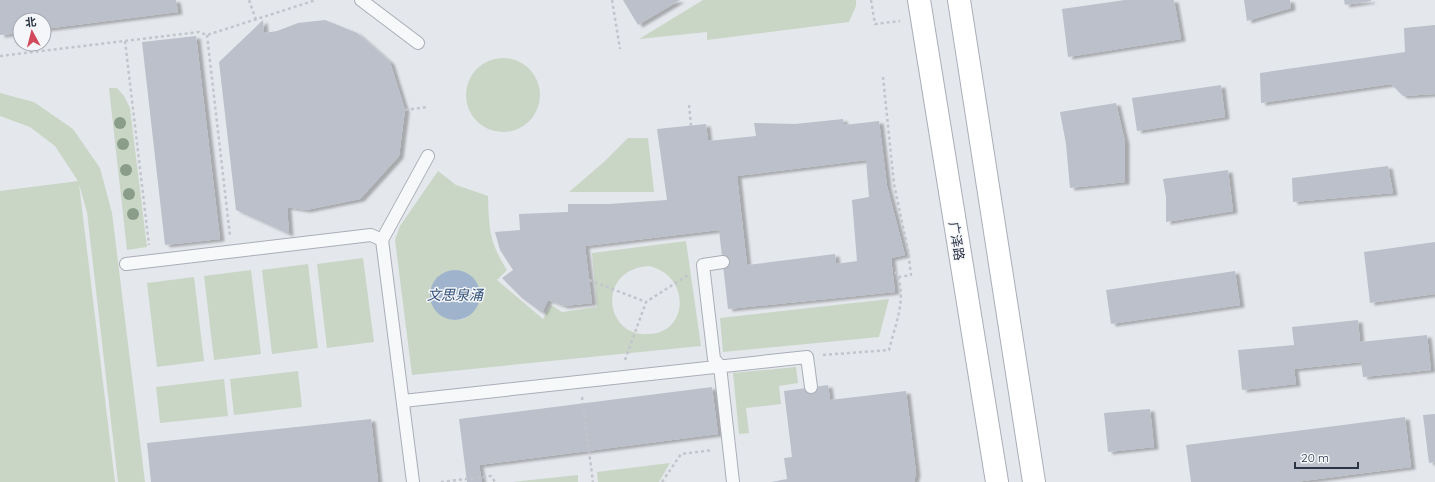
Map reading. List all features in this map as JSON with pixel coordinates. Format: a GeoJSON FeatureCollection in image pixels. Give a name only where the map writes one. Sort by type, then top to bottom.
{"type":"FeatureCollection","features":[{"type":"Feature","properties":{"kind":"main road"},"geometry":{"type":"LineString","coordinates":[[958,0],[1034,482]]}},
{"type":"Feature","properties":{"kind":"main road","name":"广泽路"},"geometry":{"type":"LineString","coordinates":[[920,9],[997,482]]}},
{"type":"Feature","properties":{"kind":"lane"},"geometry":{"type":"LineString","coordinates":[[361,0],[418,43]]}},
{"type":"Feature","properties":{"kind":"lane"},"geometry":{"type":"LineString","coordinates":[[413,482],[382,240],[428,156]]}},
{"type":"Feature","properties":{"kind":"lane"},"geometry":{"type":"LineString","coordinates":[[126,264],[371,236],[382,240]]}},
{"type":"Feature","properties":{"kind":"lane"},"geometry":{"type":"LineString","coordinates":[[723,262],[703,265],[714,359],[720,366],[733,482]]}},
{"type":"Feature","properties":{"kind":"lane"},"geometry":{"type":"LineString","coordinates":[[403,401],[807,357],[811,388]]}},
{"type":"Feature","properties":{"kind":"path"},"geometry":{"type":"LineString","coordinates":[[249,0],[256,20]]}},
{"type":"Feature","properties":{"kind":"path"},"geometry":{"type":"LineString","coordinates":[[0,56],[199,32],[207,35],[316,0]]}},
{"type":"Feature","properties":{"kind":"path"},"geometry":{"type":"LineString","coordinates":[[612,0],[620,50]]}},
{"type":"Feature","properties":{"kind":"path"},"geometry":{"type":"LineString","coordinates":[[871,0],[875,24],[920,9]]}},
{"type":"Feature","properties":{"kind":"path"},"geometry":{"type":"LineString","coordinates":[[207,35],[232,252]]}},
{"type":"Feature","properties":{"kind":"path"},"geometry":{"type":"LineString","coordinates":[[125,41],[151,261]]}},
{"type":"Feature","properties":{"kind":"path"},"geometry":{"type":"LineString","coordinates":[[883,77],[894,184],[908,251],[911,275],[898,277]]}},
{"type":"Feature","properties":{"kind":"path"},"geometry":{"type":"LineString","coordinates":[[689,105],[691,126]]}},
{"type":"Feature","properties":{"kind":"path"},"geometry":{"type":"LineString","coordinates":[[405,110],[427,107]]}},
{"type":"Feature","properties":{"kind":"path"},"geometry":{"type":"LineString","coordinates":[[619,377],[646,302],[703,265]]}},
{"type":"Feature","properties":{"kind":"path"},"geometry":{"type":"LineString","coordinates":[[807,357],[889,350],[901,302],[898,277],[893,269]]}},
{"type":"Feature","properties":{"kind":"path"},"geometry":{"type":"LineString","coordinates":[[590,280],[646,302]]}},
{"type":"Feature","properties":{"kind":"path"},"geometry":{"type":"LineString","coordinates":[[582,399],[593,482]]}},
{"type":"Feature","properties":{"kind":"path"},"geometry":{"type":"LineString","coordinates":[[662,482],[681,454],[730,449]]}},
{"type":"Feature","properties":{"kind":"path"},"geometry":{"type":"LineString","coordinates":[[441,482],[491,476],[495,482]]}},
{"type":"Feature","properties":{"kind":"green space"},"geometry":{"type":"Polygon","coordinates":[[[703,0],[856,0],[856,6],[849,22],[707,40],[707,32],[639,39],[703,0]]]}},
{"type":"Feature","properties":{"kind":"green space"},"geometry":{"type":"Polygon","coordinates":[[[503,58],[517,61],[529,69],[537,81],[540,95],[537,109],[529,121],[517,129],[503,132],[489,129],[477,121],[469,109],[466,95],[469,81],[477,69],[489,61],[503,58]]]}},
{"type":"Feature","properties":{"kind":"green space"},"geometry":{"type":"Polygon","coordinates":[[[109,88],[117,88],[124,96],[130,108],[147,247],[127,250],[109,88]]]}},
{"type":"Feature","properties":{"kind":"green space"},"geometry":{"type":"Polygon","coordinates":[[[0,93],[34,102],[73,129],[100,168],[112,213],[145,482],[118,482],[87,212],[79,184],[115,482],[0,482],[0,191],[78,181],[55,146],[30,127],[0,116],[0,93]]]}},
{"type":"Feature","properties":{"kind":"green space"},"geometry":{"type":"Polygon","coordinates":[[[628,138],[648,138],[654,192],[569,192],[605,161],[628,138]]]}},
{"type":"Feature","properties":{"kind":"green space"},"geometry":{"type":"Polygon","coordinates":[[[438,171],[456,185],[488,196],[489,217],[493,243],[507,270],[497,280],[543,319],[551,305],[562,312],[597,307],[592,253],[686,241],[701,346],[412,375],[395,240],[400,226],[438,171]],[[649,266],[632,270],[620,278],[614,290],[612,303],[615,315],[623,325],[634,332],[649,334],[662,331],[672,324],[678,314],[680,303],[678,291],[672,280],[662,271],[649,266]],[[444,273],[435,282],[431,292],[432,301],[444,316],[452,320],[461,320],[470,315],[479,294],[479,288],[474,279],[444,273]]]}},
{"type":"Feature","properties":{"kind":"green space"},"geometry":{"type":"Polygon","coordinates":[[[363,258],[374,342],[327,348],[317,264],[363,258]]]}},
{"type":"Feature","properties":{"kind":"green space"},"geometry":{"type":"Polygon","coordinates":[[[308,264],[318,348],[272,354],[262,270],[308,264]]]}},
{"type":"Feature","properties":{"kind":"green space"},"geometry":{"type":"Polygon","coordinates":[[[251,270],[261,354],[214,360],[204,276],[251,270]]]}},
{"type":"Feature","properties":{"kind":"green space"},"geometry":{"type":"Polygon","coordinates":[[[194,277],[204,361],[157,367],[147,283],[194,277]]]}},
{"type":"Feature","properties":{"kind":"green space"},"geometry":{"type":"Polygon","coordinates":[[[889,299],[879,337],[723,352],[720,318],[889,299]]]}},
{"type":"Feature","properties":{"kind":"green space"},"geometry":{"type":"Polygon","coordinates":[[[796,367],[798,383],[779,386],[781,404],[746,408],[749,433],[739,434],[733,373],[796,367]]]}},
{"type":"Feature","properties":{"kind":"green space"},"geometry":{"type":"Polygon","coordinates":[[[298,371],[302,407],[234,415],[230,379],[298,371]]]}},
{"type":"Feature","properties":{"kind":"green space"},"geometry":{"type":"Polygon","coordinates":[[[224,379],[228,416],[160,423],[156,387],[224,379]]]}},
{"type":"Feature","properties":{"kind":"green space"},"geometry":{"type":"Polygon","coordinates":[[[670,463],[659,482],[598,482],[597,472],[670,463]]]}},
{"type":"Feature","properties":{"kind":"green space"},"geometry":{"type":"Polygon","coordinates":[[[578,475],[578,482],[512,482],[578,475]]]}},
{"type":"Feature","properties":{"kind":"water","name":"文思泉涌"},"geometry":{"type":"Polygon","coordinates":[[[455,270],[464,272],[475,281],[480,295],[478,304],[469,315],[455,320],[446,318],[435,309],[430,295],[432,286],[441,275],[455,270]]]}},
{"type":"Feature","properties":{"kind":"building"},"geometry":{"type":"Polygon","coordinates":[[[0,0],[176,0],[178,12],[52,28],[52,12],[12,12],[12,34],[0,35],[0,0]]]}},
{"type":"Feature","properties":{"kind":"building"},"geometry":{"type":"Polygon","coordinates":[[[623,0],[680,0],[638,25],[623,0]]]}},
{"type":"Feature","properties":{"kind":"building"},"geometry":{"type":"Polygon","coordinates":[[[1125,0],[1174,0],[1181,39],[1068,57],[1062,9],[1125,0]]]}},
{"type":"Feature","properties":{"kind":"building"},"geometry":{"type":"Polygon","coordinates":[[[1244,0],[1290,0],[1291,8],[1247,21],[1244,0]]]}},
{"type":"Feature","properties":{"kind":"building"},"geometry":{"type":"Polygon","coordinates":[[[1344,0],[1371,0],[1371,1],[1345,5],[1344,0]]]}},
{"type":"Feature","properties":{"kind":"building"},"geometry":{"type":"Polygon","coordinates":[[[263,20],[264,33],[277,31],[298,23],[325,20],[357,33],[390,62],[405,110],[399,156],[360,199],[306,210],[287,207],[289,234],[236,210],[219,62],[263,20]]]}},
{"type":"Feature","properties":{"kind":"building"},"geometry":{"type":"Polygon","coordinates":[[[1435,25],[1435,94],[1403,96],[1391,84],[1261,103],[1260,73],[1405,52],[1404,28],[1435,25]]]}},
{"type":"Feature","properties":{"kind":"building"},"geometry":{"type":"Polygon","coordinates":[[[196,36],[220,239],[165,245],[142,42],[196,36]]]}},
{"type":"Feature","properties":{"kind":"building"},"geometry":{"type":"Polygon","coordinates":[[[1221,85],[1225,117],[1137,131],[1132,98],[1221,85]]]}},
{"type":"Feature","properties":{"kind":"building"},"geometry":{"type":"Polygon","coordinates":[[[1116,103],[1125,142],[1125,182],[1070,188],[1066,144],[1060,112],[1116,103]]]}},
{"type":"Feature","properties":{"kind":"building"},"geometry":{"type":"Polygon","coordinates":[[[843,119],[844,125],[879,121],[887,186],[905,255],[891,258],[895,292],[728,309],[719,230],[585,246],[592,303],[564,306],[548,300],[542,313],[522,298],[502,278],[513,270],[500,250],[495,232],[520,230],[519,214],[568,212],[568,204],[609,204],[667,200],[657,129],[706,124],[708,141],[756,136],[754,123],[795,124],[843,119]],[[866,160],[737,176],[747,265],[835,254],[836,264],[857,261],[852,200],[869,197],[866,160]]]}},
{"type":"Feature","properties":{"kind":"building"},"geometry":{"type":"Polygon","coordinates":[[[1388,166],[1393,193],[1293,202],[1292,178],[1388,166]]]}},
{"type":"Feature","properties":{"kind":"building"},"geometry":{"type":"Polygon","coordinates":[[[1228,170],[1233,211],[1166,222],[1166,197],[1163,179],[1228,170]]]}},
{"type":"Feature","properties":{"kind":"building"},"geometry":{"type":"Polygon","coordinates":[[[1435,242],[1435,294],[1370,303],[1364,252],[1435,242]]]}},
{"type":"Feature","properties":{"kind":"building"},"geometry":{"type":"Polygon","coordinates":[[[1235,271],[1240,305],[1111,324],[1106,290],[1235,271]]]}},
{"type":"Feature","properties":{"kind":"building"},"geometry":{"type":"Polygon","coordinates":[[[1358,320],[1360,342],[1427,335],[1431,370],[1363,377],[1361,362],[1294,369],[1296,384],[1242,390],[1238,350],[1294,345],[1292,327],[1358,320]]]}},
{"type":"Feature","properties":{"kind":"building"},"geometry":{"type":"Polygon","coordinates":[[[828,385],[830,400],[906,391],[916,473],[914,482],[771,482],[787,479],[784,458],[792,457],[784,391],[828,385]]]}},
{"type":"Feature","properties":{"kind":"building"},"geometry":{"type":"Polygon","coordinates":[[[712,387],[718,434],[479,465],[482,482],[467,482],[459,419],[712,387]]]}},
{"type":"Feature","properties":{"kind":"building"},"geometry":{"type":"Polygon","coordinates":[[[1150,409],[1154,447],[1108,452],[1104,413],[1150,409]]]}},
{"type":"Feature","properties":{"kind":"building"},"geometry":{"type":"Polygon","coordinates":[[[1435,414],[1435,462],[1429,463],[1423,415],[1435,414]]]}},
{"type":"Feature","properties":{"kind":"building"},"geometry":{"type":"Polygon","coordinates":[[[1405,417],[1411,467],[1295,482],[1191,482],[1186,445],[1405,417]]]}},
{"type":"Feature","properties":{"kind":"building"},"geometry":{"type":"Polygon","coordinates":[[[371,419],[378,482],[151,482],[147,443],[371,419]]]}}]}
